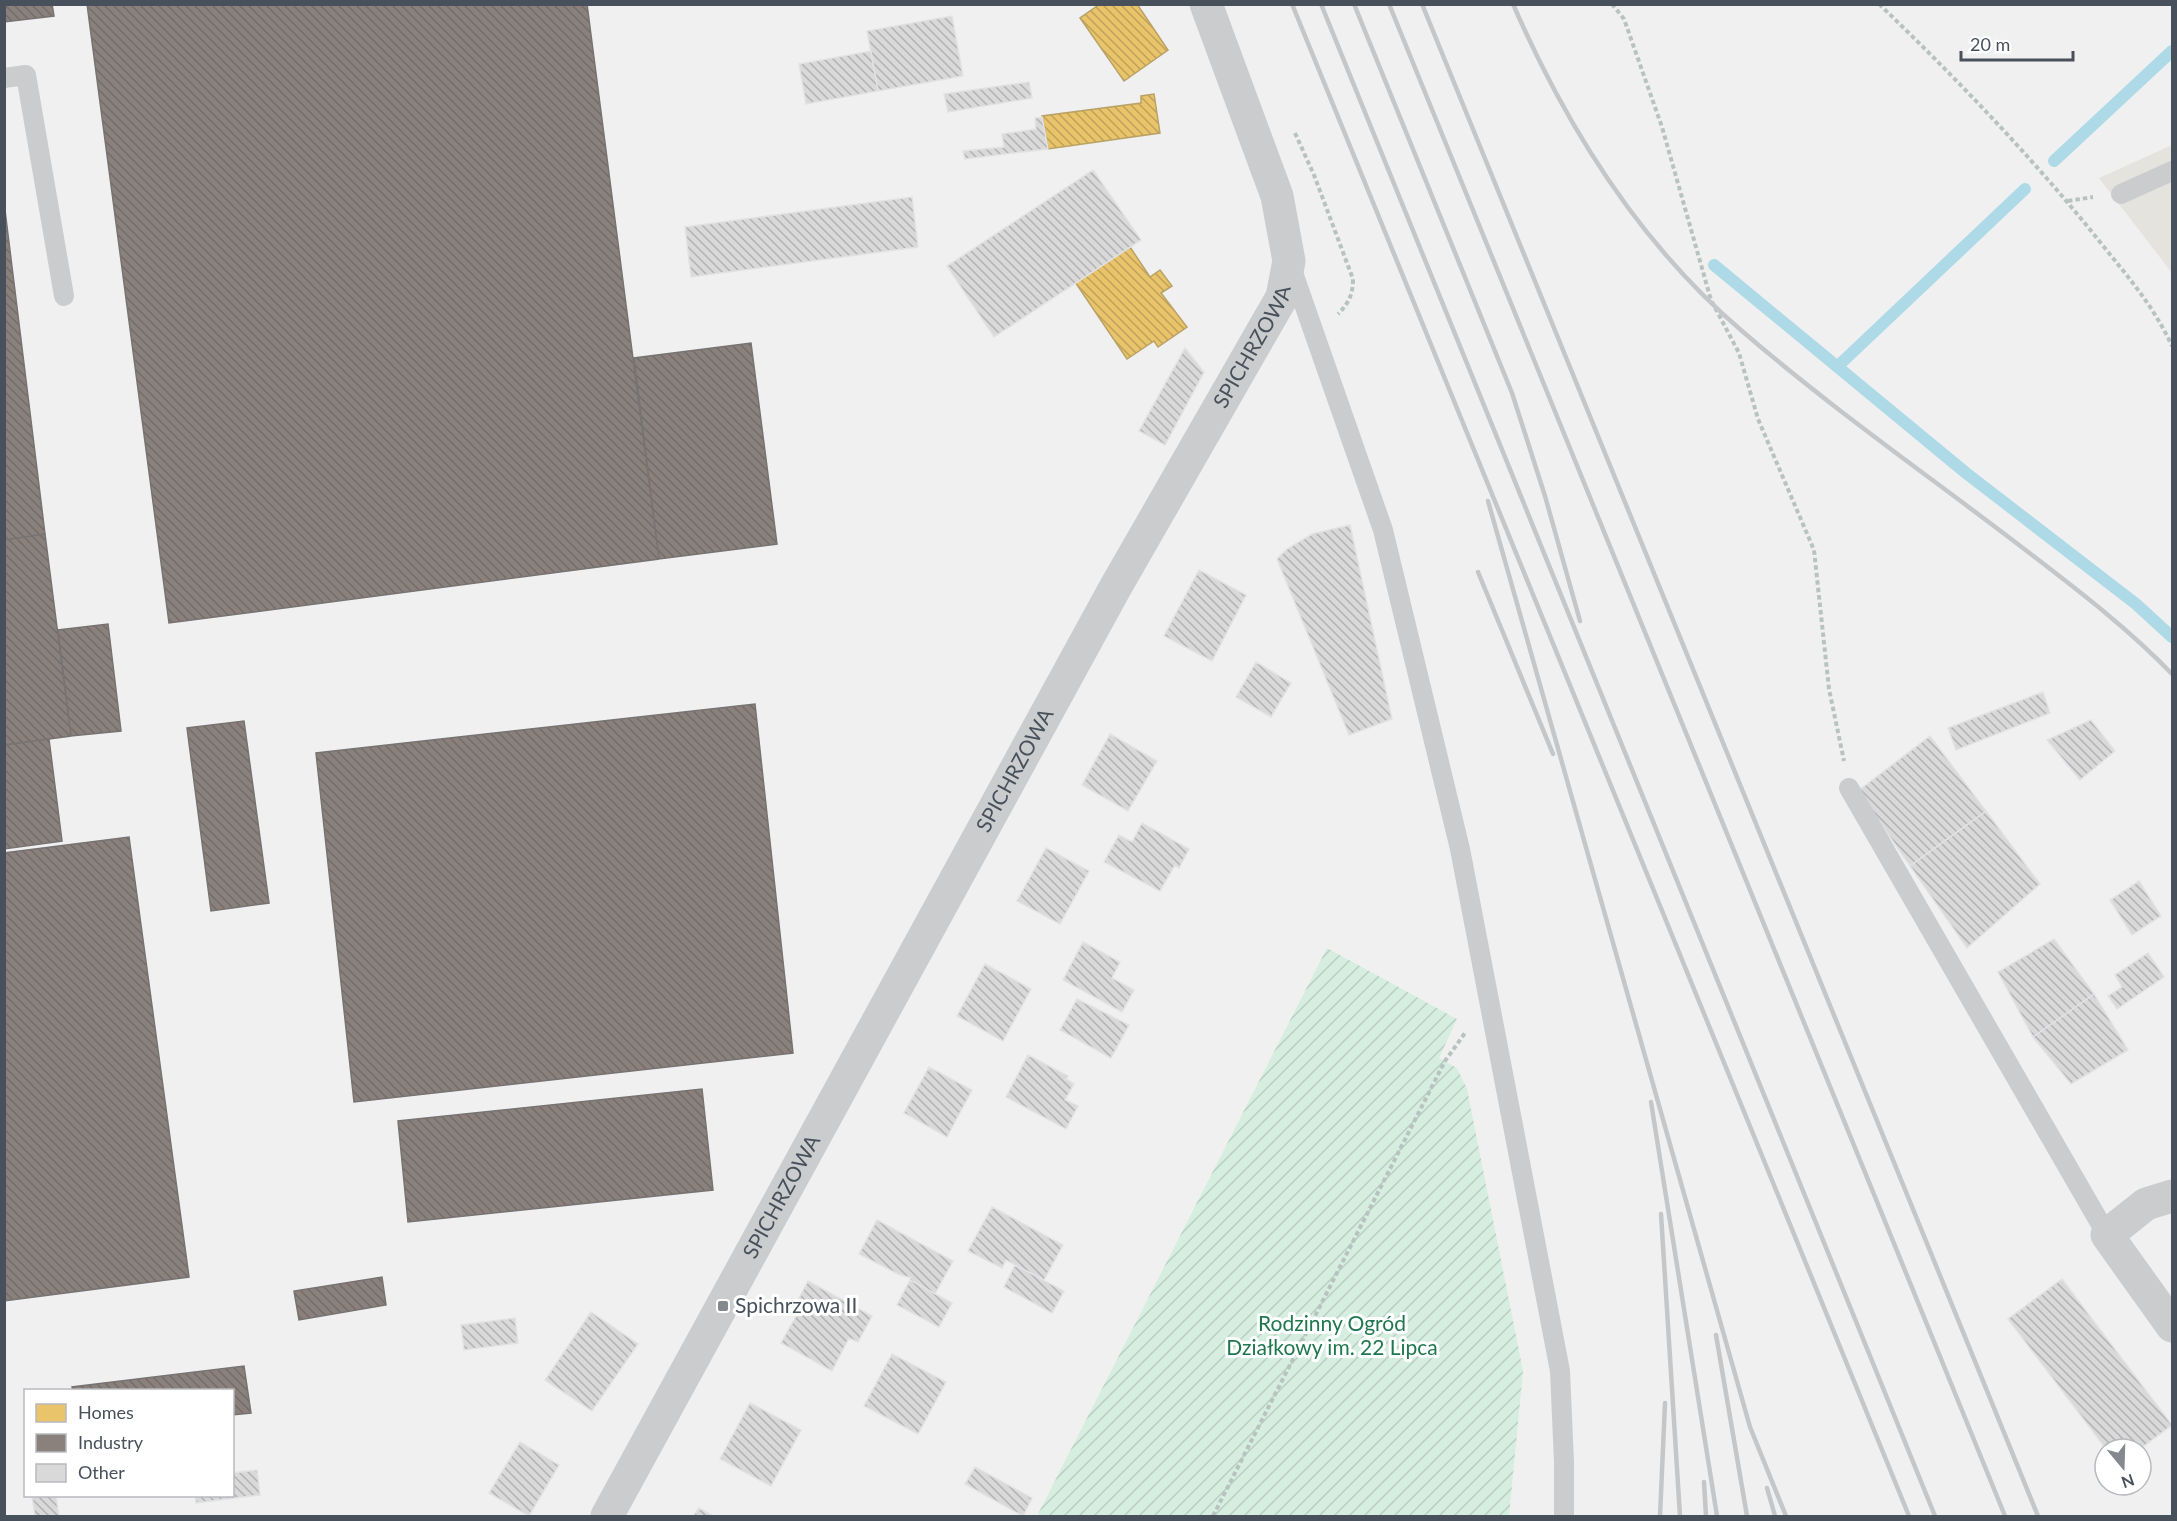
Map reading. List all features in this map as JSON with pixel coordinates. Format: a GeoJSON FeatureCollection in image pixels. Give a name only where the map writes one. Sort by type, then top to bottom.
{"type":"FeatureCollection","features":[{"type":"Feature","properties":{"kind":"street","name":"SPICHRZOWA"},"geometry":{"type":"LineString","coordinates":[[607,1516],[1115,588],[1282,297],[1289,261],[1277,196],[1206,4]]}},
{"type":"Feature","properties":{"kind":"street"},"geometry":{"type":"LineString","coordinates":[[2172,1196],[2146,1204],[2115,1229],[2172,1326]]}},
{"type":"Feature","properties":{"kind":"lane"},"geometry":{"type":"LineString","coordinates":[[4,78],[26,75],[64,296]]}},
{"type":"Feature","properties":{"kind":"lane"},"geometry":{"type":"LineString","coordinates":[[2121,194],[2172,171]]}},
{"type":"Feature","properties":{"kind":"lane"},"geometry":{"type":"LineString","coordinates":[[1289,261],[1383,530],[1460,849],[1560,1371],[1564,1516]]}},
{"type":"Feature","properties":{"kind":"lane"},"geometry":{"type":"LineString","coordinates":[[1849,788],[2115,1229]]}},
{"type":"Feature","properties":{"kind":"path"},"geometry":{"type":"LineString","coordinates":[[1612,4],[1624,19],[1662,127],[1711,300],[1739,353],[1758,419],[1814,550],[1829,689],[1849,788]]}},
{"type":"Feature","properties":{"kind":"path"},"geometry":{"type":"LineString","coordinates":[[1879,4],[1947,70],[2067,201],[2157,314],[2172,346]]}},
{"type":"Feature","properties":{"kind":"path"},"geometry":{"type":"LineString","coordinates":[[1213,1516],[1445,1061]]}},
{"type":"Feature","properties":{"kind":"shaded area"},"geometry":{"type":"Polygon","coordinates":[[[2172,145],[2172,273],[2099,178],[2172,145]]]}},
{"type":"Feature","properties":{"kind":"green space","name":"Rodzinny Ogród Działkowy im. 22 Lipca"},"geometry":{"type":"Polygon","coordinates":[[[1327,948],[1457,1019],[1439,1058],[1457,1068],[1467,1089],[1523,1371],[1509,1516],[1037,1516],[1327,948]]]}},
{"type":"Feature","properties":{"kind":"building: Homes"},"geometry":{"type":"Polygon","coordinates":[[[1100,4],[1137,4],[1168,50],[1124,81],[1080,18],[1100,4]]]}},
{"type":"Feature","properties":{"kind":"building: Homes"},"geometry":{"type":"Polygon","coordinates":[[[1154,94],[1160,133],[1048,149],[1042,116],[1141,103],[1141,96],[1154,94]]]}},
{"type":"Feature","properties":{"kind":"building: Homes"},"geometry":{"type":"Polygon","coordinates":[[[1130,247],[1150,277],[1160,270],[1172,286],[1161,293],[1187,327],[1158,347],[1154,341],[1127,359],[1075,282],[1130,247]]]}},
{"type":"Feature","properties":{"kind":"building: Industry"},"geometry":{"type":"Polygon","coordinates":[[[4,4],[52,4],[54,16],[4,22],[4,4]]]}},
{"type":"Feature","properties":{"kind":"building: Industry"},"geometry":{"type":"Polygon","coordinates":[[[87,4],[587,4],[659,559],[169,623],[87,4]]]}},
{"type":"Feature","properties":{"kind":"building: Industry"},"geometry":{"type":"Polygon","coordinates":[[[4,202],[45,534],[4,540],[4,202]]]}},
{"type":"Feature","properties":{"kind":"building: Industry"},"geometry":{"type":"Polygon","coordinates":[[[751,343],[777,544],[659,559],[634,358],[751,343]]]}},
{"type":"Feature","properties":{"kind":"building: Industry"},"geometry":{"type":"Polygon","coordinates":[[[45,534],[71,736],[4,745],[4,540],[45,534]]]}},
{"type":"Feature","properties":{"kind":"building: Industry"},"geometry":{"type":"Polygon","coordinates":[[[108,624],[121,731],[71,736],[58,630],[108,624]]]}},
{"type":"Feature","properties":{"kind":"building: Industry"},"geometry":{"type":"Polygon","coordinates":[[[755,704],[793,1053],[354,1102],[316,753],[755,704]]]}},
{"type":"Feature","properties":{"kind":"building: Industry"},"geometry":{"type":"Polygon","coordinates":[[[244,721],[269,903],[211,911],[187,728],[244,721]]]}},
{"type":"Feature","properties":{"kind":"building: Industry"},"geometry":{"type":"Polygon","coordinates":[[[49,739],[62,841],[4,849],[4,745],[49,739]]]}},
{"type":"Feature","properties":{"kind":"building: Industry"},"geometry":{"type":"Polygon","coordinates":[[[129,837],[189,1277],[4,1301],[4,853],[129,837]]]}},
{"type":"Feature","properties":{"kind":"building: Industry"},"geometry":{"type":"Polygon","coordinates":[[[702,1089],[713,1190],[408,1222],[398,1121],[702,1089]]]}},
{"type":"Feature","properties":{"kind":"building: Industry"},"geometry":{"type":"Polygon","coordinates":[[[382,1277],[386,1305],[299,1320],[294,1291],[382,1277]]]}},
{"type":"Feature","properties":{"kind":"building: Industry"},"geometry":{"type":"Polygon","coordinates":[[[244,1366],[251,1413],[234,1415],[234,1389],[73,1389],[72,1387],[244,1366]]]}},
{"type":"Feature","properties":{"kind":"building: Other"},"geometry":{"type":"Polygon","coordinates":[[[952,16],[963,76],[878,91],[867,31],[952,16]]]}},
{"type":"Feature","properties":{"kind":"building: Other"},"geometry":{"type":"Polygon","coordinates":[[[871,51],[878,91],[806,104],[799,64],[871,51]]]}},
{"type":"Feature","properties":{"kind":"building: Other"},"geometry":{"type":"Polygon","coordinates":[[[1029,82],[1032,98],[948,112],[944,94],[1029,82]]]}},
{"type":"Feature","properties":{"kind":"building: Other"},"geometry":{"type":"Polygon","coordinates":[[[1042,117],[1048,149],[965,159],[963,151],[1004,147],[1002,134],[1036,129],[1035,118],[1042,117]]]}},
{"type":"Feature","properties":{"kind":"building: Other"},"geometry":{"type":"Polygon","coordinates":[[[1093,170],[1141,240],[994,337],[947,266],[1093,170]]]}},
{"type":"Feature","properties":{"kind":"building: Other"},"geometry":{"type":"Polygon","coordinates":[[[912,197],[918,247],[691,277],[685,227],[912,197]]]}},
{"type":"Feature","properties":{"kind":"building: Other"},"geometry":{"type":"Polygon","coordinates":[[[1185,348],[1204,372],[1165,445],[1139,431],[1185,348]]]}},
{"type":"Feature","properties":{"kind":"building: Other"},"geometry":{"type":"Polygon","coordinates":[[[1350,525],[1392,719],[1349,735],[1277,559],[1287,549],[1312,534],[1350,525]]]}},
{"type":"Feature","properties":{"kind":"building: Other"},"geometry":{"type":"Polygon","coordinates":[[[1199,570],[1246,595],[1212,661],[1164,636],[1199,570]]]}},
{"type":"Feature","properties":{"kind":"building: Other"},"geometry":{"type":"Polygon","coordinates":[[[1256,662],[1291,683],[1271,717],[1236,697],[1256,662]]]}},
{"type":"Feature","properties":{"kind":"building: Other"},"geometry":{"type":"Polygon","coordinates":[[[2043,692],[2050,713],[1956,750],[1948,728],[2043,692]]]}},
{"type":"Feature","properties":{"kind":"building: Other"},"geometry":{"type":"Polygon","coordinates":[[[2091,720],[2115,751],[2080,780],[2047,740],[2091,720]]]}},
{"type":"Feature","properties":{"kind":"building: Other"},"geometry":{"type":"Polygon","coordinates":[[[1110,734],[1157,761],[1128,811],[1082,785],[1110,734]]]}},
{"type":"Feature","properties":{"kind":"building: Other"},"geometry":{"type":"Polygon","coordinates":[[[1930,736],[1986,811],[1910,866],[1858,791],[1930,736]]]}},
{"type":"Feature","properties":{"kind":"building: Other"},"geometry":{"type":"Polygon","coordinates":[[[1986,811],[2040,884],[1967,948],[1910,866],[1986,811]]]}},
{"type":"Feature","properties":{"kind":"building: Other"},"geometry":{"type":"Polygon","coordinates":[[[1142,823],[1189,849],[1179,868],[1175,865],[1160,891],[1104,862],[1119,835],[1132,842],[1142,823]]]}},
{"type":"Feature","properties":{"kind":"building: Other"},"geometry":{"type":"Polygon","coordinates":[[[1046,848],[1089,871],[1060,924],[1017,901],[1046,848]]]}},
{"type":"Feature","properties":{"kind":"building: Other"},"geometry":{"type":"Polygon","coordinates":[[[2139,881],[2161,916],[2132,935],[2110,900],[2139,881]]]}},
{"type":"Feature","properties":{"kind":"building: Other"},"geometry":{"type":"Polygon","coordinates":[[[2054,939],[2094,994],[2033,1037],[1998,972],[2054,939]]]}},
{"type":"Feature","properties":{"kind":"building: Other"},"geometry":{"type":"Polygon","coordinates":[[[1083,942],[1120,962],[1112,978],[1134,990],[1122,1012],[1063,980],[1083,942]]]}},
{"type":"Feature","properties":{"kind":"building: Other"},"geometry":{"type":"Polygon","coordinates":[[[2148,953],[2164,977],[2117,1009],[2108,996],[2122,987],[2115,975],[2148,953]]]}},
{"type":"Feature","properties":{"kind":"building: Other"},"geometry":{"type":"Polygon","coordinates":[[[985,964],[1031,989],[1003,1041],[957,1016],[985,964]]]}},
{"type":"Feature","properties":{"kind":"building: Other"},"geometry":{"type":"Polygon","coordinates":[[[2094,994],[2128,1050],[2071,1084],[2033,1037],[2094,994]]]}},
{"type":"Feature","properties":{"kind":"building: Other"},"geometry":{"type":"Polygon","coordinates":[[[1077,999],[1129,1025],[1111,1058],[1060,1030],[1077,999]]]}},
{"type":"Feature","properties":{"kind":"building: Other"},"geometry":{"type":"Polygon","coordinates":[[[1028,1055],[1068,1076],[1066,1079],[1074,1084],[1065,1100],[1078,1106],[1066,1129],[1006,1097],[1028,1055]]]}},
{"type":"Feature","properties":{"kind":"building: Other"},"geometry":{"type":"Polygon","coordinates":[[[929,1067],[972,1090],[947,1137],[904,1113],[929,1067]]]}},
{"type":"Feature","properties":{"kind":"building: Other"},"geometry":{"type":"Polygon","coordinates":[[[992,1207],[1063,1245],[1044,1280],[1006,1260],[1002,1268],[968,1251],[992,1207]]]}},
{"type":"Feature","properties":{"kind":"building: Other"},"geometry":{"type":"Polygon","coordinates":[[[877,1220],[953,1261],[935,1294],[910,1280],[911,1278],[898,1274],[859,1254],[877,1220]]]}},
{"type":"Feature","properties":{"kind":"building: Other"},"geometry":{"type":"Polygon","coordinates":[[[1015,1265],[1064,1291],[1052,1313],[1004,1287],[1015,1265]]]}},
{"type":"Feature","properties":{"kind":"building: Other"},"geometry":{"type":"Polygon","coordinates":[[[2062,1279],[2172,1425],[2153,1439],[2153,1437],[2097,1437],[2008,1319],[2062,1279]]]}},
{"type":"Feature","properties":{"kind":"building: Other"},"geometry":{"type":"Polygon","coordinates":[[[910,1280],[952,1303],[939,1327],[897,1305],[910,1280]]]}},
{"type":"Feature","properties":{"kind":"building: Other"},"geometry":{"type":"Polygon","coordinates":[[[808,1281],[872,1316],[858,1342],[849,1338],[832,1371],[781,1343],[799,1311],[794,1308],[808,1281]]]}},
{"type":"Feature","properties":{"kind":"building: Other"},"geometry":{"type":"Polygon","coordinates":[[[591,1312],[638,1344],[592,1411],[545,1380],[591,1312]]]}},
{"type":"Feature","properties":{"kind":"building: Other"},"geometry":{"type":"Polygon","coordinates":[[[515,1318],[518,1343],[464,1350],[461,1325],[515,1318]]]}},
{"type":"Feature","properties":{"kind":"building: Other"},"geometry":{"type":"Polygon","coordinates":[[[892,1354],[946,1382],[918,1434],[864,1406],[892,1354]]]}},
{"type":"Feature","properties":{"kind":"building: Other"},"geometry":{"type":"Polygon","coordinates":[[[750,1403],[801,1430],[771,1486],[720,1459],[750,1403]]]}},
{"type":"Feature","properties":{"kind":"building: Other"},"geometry":{"type":"Polygon","coordinates":[[[520,1442],[559,1465],[529,1516],[489,1493],[520,1442]]]}},
{"type":"Feature","properties":{"kind":"building: Other"},"geometry":{"type":"Polygon","coordinates":[[[975,1467],[1032,1498],[1023,1516],[965,1484],[975,1467]]]}},
{"type":"Feature","properties":{"kind":"building: Other"},"geometry":{"type":"Polygon","coordinates":[[[257,1470],[260,1495],[196,1503],[195,1497],[234,1497],[234,1473],[257,1470]]]}},
{"type":"Feature","properties":{"kind":"building: Other"},"geometry":{"type":"Polygon","coordinates":[[[32,1497],[56,1497],[59,1516],[35,1516],[32,1497]]]}},
{"type":"Feature","properties":{"kind":"building: Other"},"geometry":{"type":"Polygon","coordinates":[[[699,1508],[713,1516],[693,1516],[699,1508]]]}},
{"type":"Feature","properties":{"kind":"waterway"},"geometry":{"type":"LineString","coordinates":[[2054,161],[2172,51]]}},
{"type":"Feature","properties":{"kind":"waterway"},"geometry":{"type":"LineString","coordinates":[[1838,366],[2025,189]]}},
{"type":"Feature","properties":{"kind":"waterway"},"geometry":{"type":"LineString","coordinates":[[1714,265],[1966,473],[2136,604],[2172,637]]}},
{"type":"Feature","properties":{"kind":"railway"},"geometry":{"type":"LineString","coordinates":[[1292,4],[1909,1516]]}},
{"type":"Feature","properties":{"kind":"railway"},"geometry":{"type":"LineString","coordinates":[[1321,4],[1935,1516]]}},
{"type":"Feature","properties":{"kind":"railway"},"geometry":{"type":"LineString","coordinates":[[1354,4],[1512,393],[1545,496],[1580,621]]}},
{"type":"Feature","properties":{"kind":"railway"},"geometry":{"type":"LineString","coordinates":[[1389,4],[2005,1516]]}},
{"type":"Feature","properties":{"kind":"railway"},"geometry":{"type":"LineString","coordinates":[[1422,4],[2038,1516]]}},
{"type":"Feature","properties":{"kind":"railway"},"geometry":{"type":"LineString","coordinates":[[1513,4],[1557,94],[1609,181],[1671,260],[1705,297],[1809,387],[2098,606],[2172,674]]}},
{"type":"Feature","properties":{"kind":"railway"},"geometry":{"type":"LineString","coordinates":[[1488,501],[1750,1427],[1786,1516]]}},
{"type":"Feature","properties":{"kind":"railway"},"geometry":{"type":"LineString","coordinates":[[1478,572],[1553,754]]}},
{"type":"Feature","properties":{"kind":"railway"},"geometry":{"type":"LineString","coordinates":[[1651,1102],[1717,1516]]}},
{"type":"Feature","properties":{"kind":"railway"},"geometry":{"type":"LineString","coordinates":[[1661,1214],[1680,1516]]}},
{"type":"Feature","properties":{"kind":"railway"},"geometry":{"type":"LineString","coordinates":[[1716,1335],[1747,1516]]}},
{"type":"Feature","properties":{"kind":"railway"},"geometry":{"type":"LineString","coordinates":[[1660,1516],[1665,1403]]}},
{"type":"Feature","properties":{"kind":"railway"},"geometry":{"type":"LineString","coordinates":[[1704,1482],[1706,1516]]}},
{"type":"Feature","properties":{"kind":"railway"},"geometry":{"type":"LineString","coordinates":[[1767,1488],[1775,1516]]}},
{"type":"Feature","properties":{"kind":"place","name":"Spichrzowa II"},"geometry":{"type":"Point","coordinates":[723,1306]}}]}
